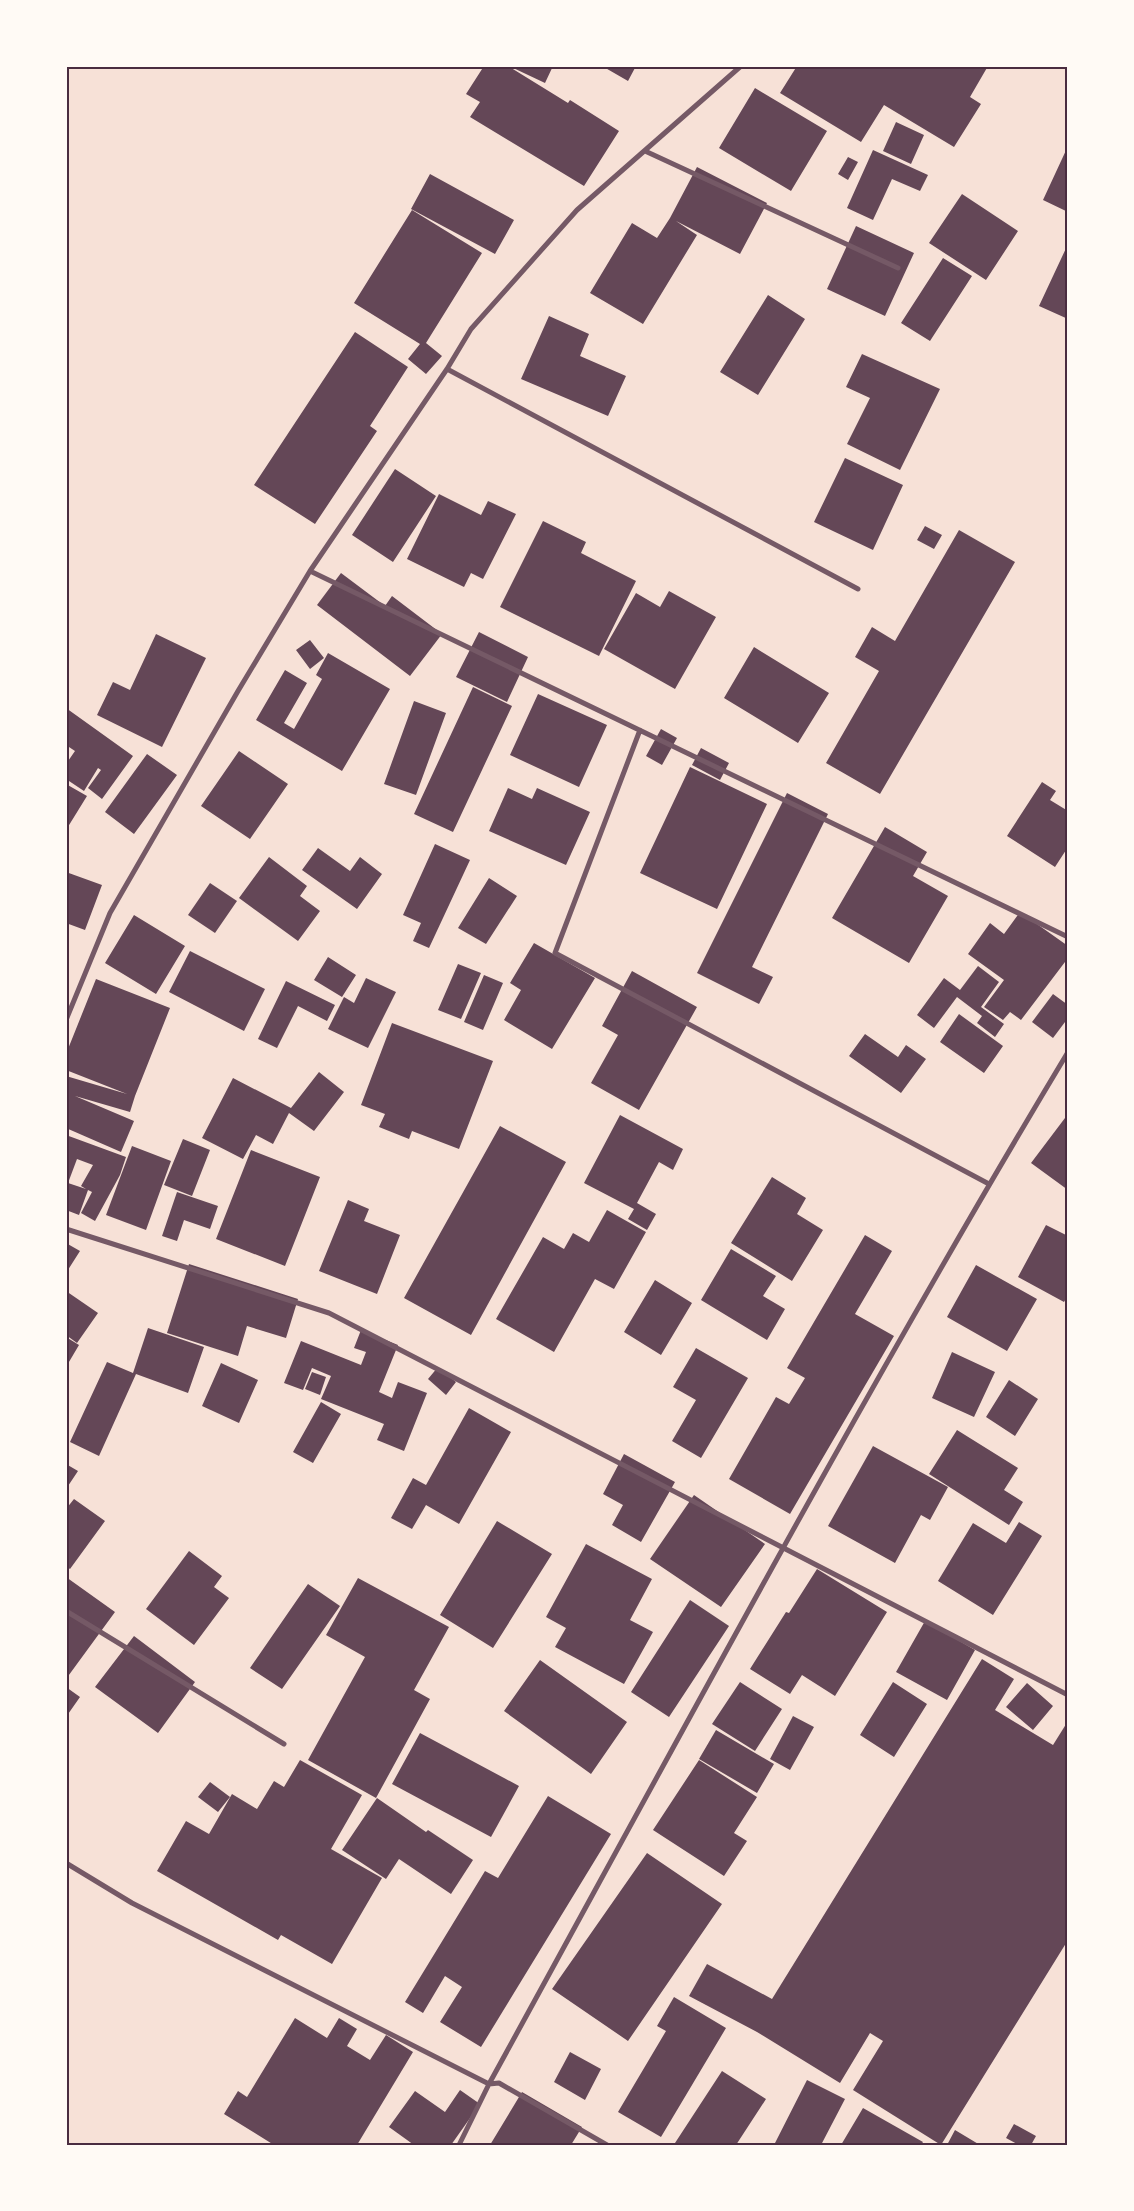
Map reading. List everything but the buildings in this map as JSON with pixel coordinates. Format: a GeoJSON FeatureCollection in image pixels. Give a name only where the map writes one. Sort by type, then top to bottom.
{"type":"FeatureCollection","features":[{"type":"Feature","properties":{"kind":"street"},"geometry":{"type":"LineString","coordinates":[[66,1020],[110,913],[238,691],[310,571],[447,369],[471,329],[577,210],[741,66]]}},
{"type":"Feature","properties":{"kind":"street"},"geometry":{"type":"LineString","coordinates":[[645,150],[898,268]]}},
{"type":"Feature","properties":{"kind":"street"},"geometry":{"type":"LineString","coordinates":[[447,369],[858,589]]}},
{"type":"Feature","properties":{"kind":"street"},"geometry":{"type":"LineString","coordinates":[[310,571],[1068,937]]}},
{"type":"Feature","properties":{"kind":"street"},"geometry":{"type":"LineString","coordinates":[[640,730],[555,953],[989,1184]]}},
{"type":"Feature","properties":{"kind":"street"},"geometry":{"type":"LineString","coordinates":[[459,2145],[489,2084],[782,1549],[989,1184],[1068,1052]]}},
{"type":"Feature","properties":{"kind":"street"},"geometry":{"type":"LineString","coordinates":[[66,1229],[329,1313],[782,1549],[1068,1695]]}},
{"type":"Feature","properties":{"kind":"street"},"geometry":{"type":"LineString","coordinates":[[66,1611],[284,1744]]}},
{"type":"Feature","properties":{"kind":"street"},"geometry":{"type":"LineString","coordinates":[[66,1863],[132,1903],[489,2084],[499,2083],[607,2145]]}}]}
